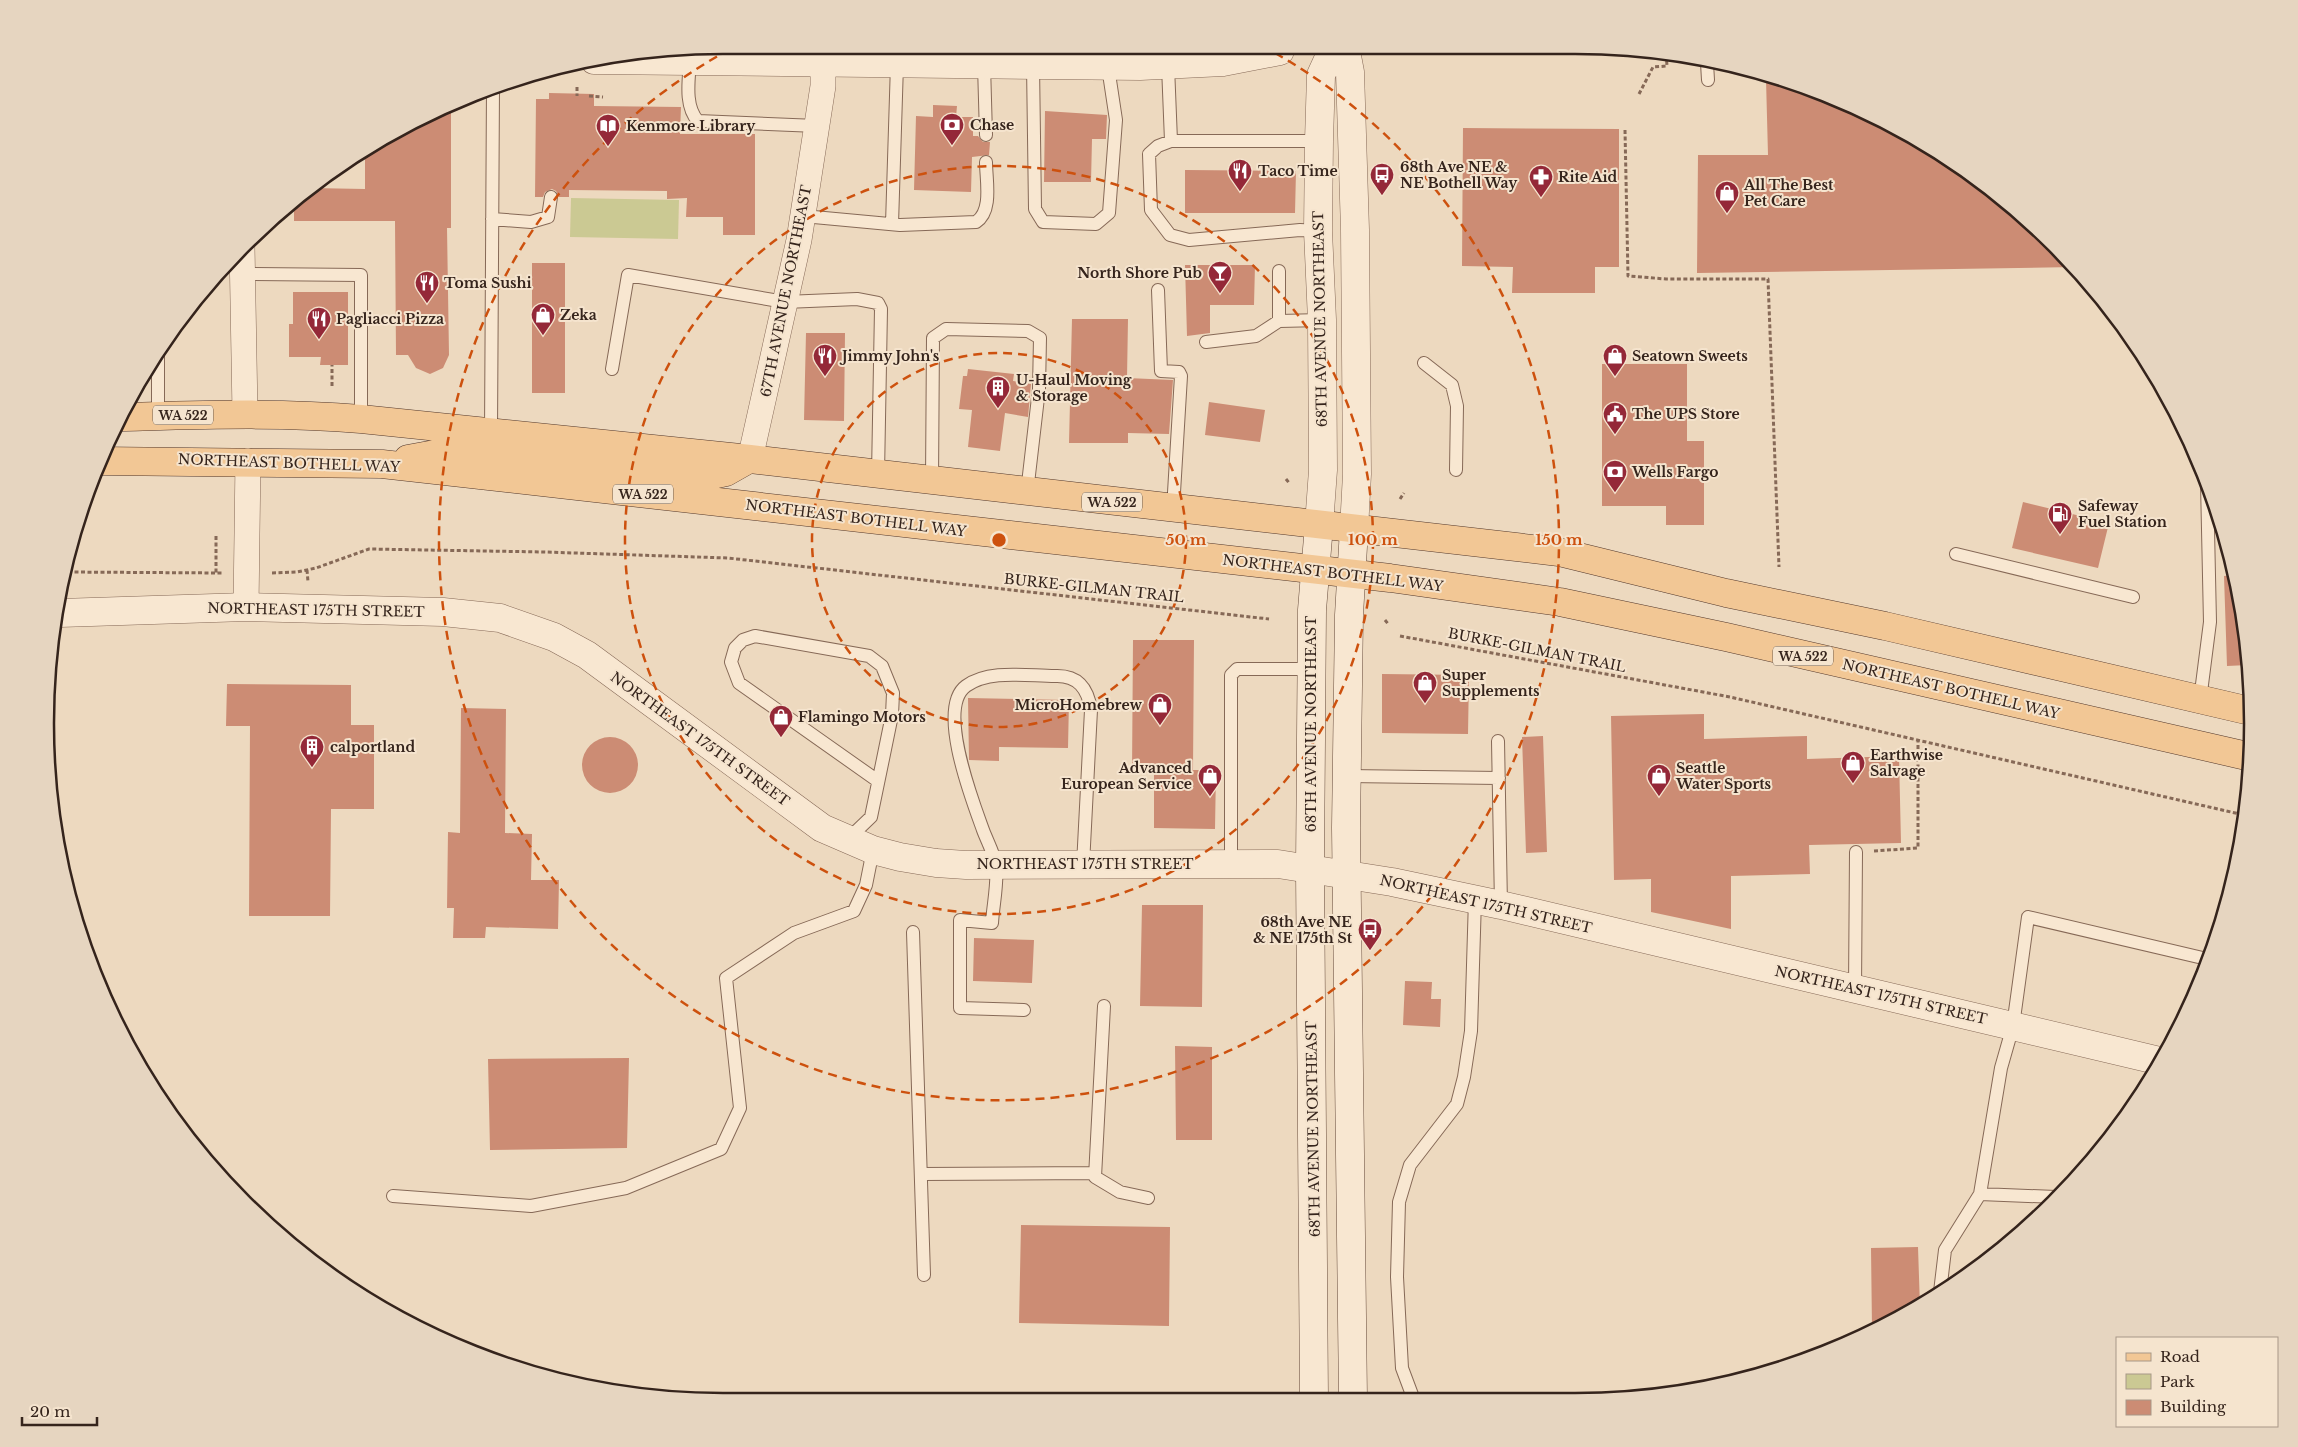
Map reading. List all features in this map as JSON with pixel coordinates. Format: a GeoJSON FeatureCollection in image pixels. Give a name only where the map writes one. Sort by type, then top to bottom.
{"type":"FeatureCollection","features":[{"type":"Feature","properties":{"kind":"main road","name":"WA 522"},"geometry":{"type":"LineString","coordinates":[[128,417],[245,413],[302,414],[361,419],[750,459],[1559,552],[2244,710]]}},
{"type":"Feature","properties":{"kind":"main road"},"geometry":{"type":"LineString","coordinates":[[119,436],[201,433],[245,413]]}},
{"type":"Feature","properties":{"kind":"main road"},"geometry":{"type":"LineString","coordinates":[[382,464],[457,450],[698,478],[726,472],[750,459]]}},
{"type":"Feature","properties":{"kind":"main road","name":"NORTHEAST BOTHELL WAY"},"geometry":{"type":"LineString","coordinates":[[108,460],[382,464],[1352,573],[1560,602],[1726,637],[2243,755]]}},
{"type":"Feature","properties":{"kind":"street"},"geometry":{"type":"LineString","coordinates":[[631,60],[823,57],[897,64],[1168,66],[1223,62],[1264,54]]}},
{"type":"Feature","properties":{"kind":"street","name":"68TH AVENUE NORTHEAST"},"geometry":{"type":"LineString","coordinates":[[1314,1393],[1310,869],[1312,669],[1315,569],[1323,470],[1322,320],[1318,231],[1319,140],[1321,75],[1331,54]]}},
{"type":"Feature","properties":{"kind":"street"},"geometry":{"type":"LineString","coordinates":[[1347,54],[1350,72],[1354,230],[1357,474],[1352,573],[1347,874],[1353,1393]]}},
{"type":"Feature","properties":{"kind":"street","name":"67TH AVENUE NORTHEAST"},"geometry":{"type":"LineString","coordinates":[[750,459],[803,216],[823,86],[823,57]]}},
{"type":"Feature","properties":{"kind":"street"},"geometry":{"type":"LineString","coordinates":[[242,258],[245,413]]}},
{"type":"Feature","properties":{"kind":"street"},"geometry":{"type":"LineString","coordinates":[[246,607],[248,461]]}},
{"type":"Feature","properties":{"kind":"street","name":"NORTHEAST 175TH STREET"},"geometry":{"type":"LineString","coordinates":[[63,613],[246,607],[443,612],[500,618],[554,637],[587,655],[822,828],[874,850],[936,864],[1278,864],[1347,874],[1488,902],[2154,1060]]}},
{"type":"Feature","properties":{"kind":"lane"},"geometry":{"type":"LineString","coordinates":[[690,60],[690,105],[692,115],[698,121],[816,126]]}},
{"type":"Feature","properties":{"kind":"lane"},"geometry":{"type":"LineString","coordinates":[[892,224],[897,64]]}},
{"type":"Feature","properties":{"kind":"lane"},"geometry":{"type":"LineString","coordinates":[[984,65],[986,135]]}},
{"type":"Feature","properties":{"kind":"lane"},"geometry":{"type":"LineString","coordinates":[[1033,65],[1035,210],[1043,222],[1096,224],[1109,213],[1115,149],[1116,120],[1108,66]]}},
{"type":"Feature","properties":{"kind":"lane"},"geometry":{"type":"LineString","coordinates":[[1168,66],[1171,141]]}},
{"type":"Feature","properties":{"kind":"lane"},"geometry":{"type":"LineString","coordinates":[[1707,68],[1708,80]]}},
{"type":"Feature","properties":{"kind":"lane"},"geometry":{"type":"LineString","coordinates":[[491,432],[493,95]]}},
{"type":"Feature","properties":{"kind":"lane"},"geometry":{"type":"LineString","coordinates":[[1318,231],[1300,230],[1189,240],[1170,235],[1151,210],[1149,154],[1151,150],[1171,141],[1319,140]]}},
{"type":"Feature","properties":{"kind":"lane"},"geometry":{"type":"LineString","coordinates":[[803,216],[892,224],[976,222],[983,218],[987,208],[986,162]]}},
{"type":"Feature","properties":{"kind":"lane"},"geometry":{"type":"LineString","coordinates":[[492,219],[531,222],[548,217],[551,197]]}},
{"type":"Feature","properties":{"kind":"lane"},"geometry":{"type":"LineString","coordinates":[[1279,271],[1279,321]]}},
{"type":"Feature","properties":{"kind":"lane"},"geometry":{"type":"LineString","coordinates":[[243,274],[361,275],[361,419]]}},
{"type":"Feature","properties":{"kind":"lane"},"geometry":{"type":"LineString","coordinates":[[612,368],[628,275],[785,302],[857,299],[878,303],[881,308],[878,474]]}},
{"type":"Feature","properties":{"kind":"lane"},"geometry":{"type":"LineString","coordinates":[[1158,290],[1161,371],[1179,372],[1181,376],[1173,509]]}},
{"type":"Feature","properties":{"kind":"lane"},"geometry":{"type":"LineString","coordinates":[[1206,342],[1256,336],[1279,321],[1322,320]]}},
{"type":"Feature","properties":{"kind":"lane"},"geometry":{"type":"LineString","coordinates":[[932,480],[933,338],[946,330],[1028,331],[1040,338],[1039,389],[1027,492]]}},
{"type":"Feature","properties":{"kind":"lane"},"geometry":{"type":"LineString","coordinates":[[1424,364],[1452,385],[1457,406],[1456,470]]}},
{"type":"Feature","properties":{"kind":"lane"},"geometry":{"type":"LineString","coordinates":[[154,372],[158,416]]}},
{"type":"Feature","properties":{"kind":"lane"},"geometry":{"type":"LineString","coordinates":[[2200,700],[2210,622],[2207,504]]}},
{"type":"Feature","properties":{"kind":"lane"},"geometry":{"type":"LineString","coordinates":[[1956,554],[2133,597]]}},
{"type":"Feature","properties":{"kind":"lane"},"geometry":{"type":"LineString","coordinates":[[847,840],[871,817],[892,715],[892,693],[882,666],[869,656],[755,636],[743,640],[735,648],[731,662],[739,683],[878,781]]}},
{"type":"Feature","properties":{"kind":"lane"},"geometry":{"type":"LineString","coordinates":[[1231,864],[1231,675],[1237,669],[1312,669]]}},
{"type":"Feature","properties":{"kind":"lane"},"geometry":{"type":"LineString","coordinates":[[1024,1010],[960,1008],[960,920],[992,923],[996,865],[958,753],[955,710],[958,697],[964,687],[978,680],[993,676],[1062,676],[1081,684],[1089,696],[1091,710],[1083,865]]}},
{"type":"Feature","properties":{"kind":"lane"},"geometry":{"type":"LineString","coordinates":[[1411,1393],[1402,1368],[1397,1277],[1399,1202],[1410,1165],[1457,1104],[1464,1077],[1488,902],[1499,778],[1498,741]]}},
{"type":"Feature","properties":{"kind":"lane"},"geometry":{"type":"LineString","coordinates":[[1348,776],[1499,778]]}},
{"type":"Feature","properties":{"kind":"lane"},"geometry":{"type":"LineString","coordinates":[[393,1196],[531,1206],[626,1188],[721,1149],[740,1108],[726,978],[794,933],[854,911],[866,886],[874,850]]}},
{"type":"Feature","properties":{"kind":"lane"},"geometry":{"type":"LineString","coordinates":[[1855,989],[1856,852]]}},
{"type":"Feature","properties":{"kind":"lane"},"geometry":{"type":"LineString","coordinates":[[1941,1284],[1946,1250],[1980,1194],[2001,1068],[2013,1026],[2028,917],[2202,958]]}},
{"type":"Feature","properties":{"kind":"lane"},"geometry":{"type":"LineString","coordinates":[[913,932],[924,1274]]}},
{"type":"Feature","properties":{"kind":"lane"},"geometry":{"type":"LineString","coordinates":[[1104,1006],[1095,1177],[1120,1192],[1148,1198]]}},
{"type":"Feature","properties":{"kind":"lane"},"geometry":{"type":"LineString","coordinates":[[920,1174],[1095,1173]]}},
{"type":"Feature","properties":{"kind":"lane"},"geometry":{"type":"LineString","coordinates":[[1980,1194],[2048,1197]]}},
{"type":"Feature","properties":{"kind":"path"},"geometry":{"type":"LineString","coordinates":[[1639,94],[1652,67],[1667,66],[1667,60]]}},
{"type":"Feature","properties":{"kind":"path"},"geometry":{"type":"LineString","coordinates":[[577,87],[577,96]]}},
{"type":"Feature","properties":{"kind":"path"},"geometry":{"type":"LineString","coordinates":[[589,96],[603,96]]}},
{"type":"Feature","properties":{"kind":"path"},"geometry":{"type":"LineString","coordinates":[[1625,130],[1628,276],[1666,279],[1768,279],[1779,567]]}},
{"type":"Feature","properties":{"kind":"path"},"geometry":{"type":"LineString","coordinates":[[332,365],[332,386]]}},
{"type":"Feature","properties":{"kind":"path"},"geometry":{"type":"LineString","coordinates":[[1286,479],[1290,484]]}},
{"type":"Feature","properties":{"kind":"path"},"geometry":{"type":"LineString","coordinates":[[1400,498],[1404,493]]}},
{"type":"Feature","properties":{"kind":"path"},"geometry":{"type":"LineString","coordinates":[[216,536],[216,573]]}},
{"type":"Feature","properties":{"kind":"path","name":"BURKE-GILMAN TRAIL"},"geometry":{"type":"LineString","coordinates":[[274,573],[297,572],[316,568],[369,549],[728,558],[1269,619]]}},
{"type":"Feature","properties":{"kind":"path"},"geometry":{"type":"LineString","coordinates":[[72,572],[209,573]]}},
{"type":"Feature","properties":{"kind":"path"},"geometry":{"type":"LineString","coordinates":[[1385,620],[1389,625]]}},
{"type":"Feature","properties":{"kind":"path","name":"BURKE-GILMAN TRAIL"},"geometry":{"type":"LineString","coordinates":[[1400,636],[1730,697],[2238,814]]}},
{"type":"Feature","properties":{"kind":"path"},"geometry":{"type":"LineString","coordinates":[[1856,852],[1918,848],[1918,740]]}},
{"type":"Feature","properties":{"kind":"green space"},"geometry":{"type":"Polygon","coordinates":[[[571,198],[679,200],[678,239],[570,237],[571,198]]]}},
{"type":"Feature","properties":{"kind":"building"},"geometry":{"type":"Polygon","coordinates":[[[1766,82],[1831,105],[1909,143],[1982,192],[2016,220],[2064,267],[1697,273],[1698,155],[1768,155],[1766,82]]]}},
{"type":"Feature","properties":{"kind":"building","name":"Kenmore Library"},"geometry":{"type":"Polygon","coordinates":[[[549,93],[594,94],[594,106],[681,107],[680,134],[755,134],[755,235],[723,235],[723,217],[686,217],[687,198],[667,199],[667,191],[569,190],[569,197],[559,197],[556,191],[552,189],[545,192],[543,197],[535,197],[536,99],[549,99],[549,93]]]}},
{"type":"Feature","properties":{"kind":"building","name":"Chase"},"geometry":{"type":"Polygon","coordinates":[[[933,105],[957,106],[956,117],[973,117],[973,136],[978,136],[983,142],[990,142],[989,155],[972,157],[971,192],[914,190],[916,116],[933,117],[933,105]]]}},
{"type":"Feature","properties":{"kind":"building"},"geometry":{"type":"Polygon","coordinates":[[[1045,111],[1107,115],[1106,139],[1092,139],[1091,182],[1044,182],[1045,111]]]}},
{"type":"Feature","properties":{"kind":"building"},"geometry":{"type":"Polygon","coordinates":[[[451,112],[451,228],[447,228],[449,355],[443,368],[430,374],[416,368],[408,355],[396,355],[395,221],[294,221],[294,210],[321,188],[365,189],[365,158],[389,143],[451,112]]]}},
{"type":"Feature","properties":{"kind":"building","name":"Rite Aid"},"geometry":{"type":"Polygon","coordinates":[[[1463,128],[1619,129],[1619,267],[1595,267],[1595,293],[1512,293],[1513,267],[1462,266],[1463,128]]]}},
{"type":"Feature","properties":{"kind":"building","name":"Taco Time"},"geometry":{"type":"Polygon","coordinates":[[[1185,170],[1296,171],[1295,213],[1185,213],[1185,170]]]}},
{"type":"Feature","properties":{"kind":"building"},"geometry":{"type":"Polygon","coordinates":[[[532,263],[565,263],[565,393],[532,393],[532,263]]]}},
{"type":"Feature","properties":{"kind":"building","name":"North Shore Pub"},"geometry":{"type":"Polygon","coordinates":[[[1185,265],[1255,265],[1254,305],[1210,305],[1210,333],[1187,336],[1185,265]]]}},
{"type":"Feature","properties":{"kind":"building","name":"Pagliacci Pizza"},"geometry":{"type":"Polygon","coordinates":[[[293,292],[348,292],[348,365],[320,365],[321,357],[289,357],[289,324],[293,324],[293,292]]]}},
{"type":"Feature","properties":{"kind":"building"},"geometry":{"type":"Polygon","coordinates":[[[1072,319],[1128,319],[1127,378],[1173,380],[1169,434],[1128,433],[1128,443],[1069,443],[1072,319]]]}},
{"type":"Feature","properties":{"kind":"building","name":"Jimmy John's"},"geometry":{"type":"Polygon","coordinates":[[[806,333],[845,333],[844,421],[804,420],[806,333]]]}},
{"type":"Feature","properties":{"kind":"building"},"geometry":{"type":"Polygon","coordinates":[[[1602,364],[1687,364],[1687,441],[1704,441],[1704,525],[1666,525],[1666,506],[1602,506],[1602,364]]]}},
{"type":"Feature","properties":{"kind":"building","name":"U-Haul Moving & Storage"},"geometry":{"type":"Polygon","coordinates":[[[968,369],[1014,374],[1013,381],[1031,384],[1028,417],[1005,413],[1000,451],[968,447],[972,410],[959,409],[963,376],[967,376],[968,369]]]}},
{"type":"Feature","properties":{"kind":"building"},"geometry":{"type":"Polygon","coordinates":[[[1209,402],[1265,410],[1260,442],[1205,435],[1209,402]]]}},
{"type":"Feature","properties":{"kind":"building","name":"Safeway Fuel Station"},"geometry":{"type":"Polygon","coordinates":[[[2023,502],[2109,523],[2098,568],[2012,548],[2023,502]]]}},
{"type":"Feature","properties":{"kind":"building"},"geometry":{"type":"Polygon","coordinates":[[[2224,576],[2227,576],[2231,593],[2239,636],[2242,665],[2227,666],[2224,576]]]}},
{"type":"Feature","properties":{"kind":"building"},"geometry":{"type":"Polygon","coordinates":[[[1133,640],[1194,640],[1193,770],[1216,770],[1215,829],[1154,828],[1154,773],[1132,773],[1133,640]]]}},
{"type":"Feature","properties":{"kind":"building","name":"Super Supplements"},"geometry":{"type":"Polygon","coordinates":[[[1382,674],[1469,675],[1468,734],[1382,733],[1382,674]]]}},
{"type":"Feature","properties":{"kind":"building","name":"calportland"},"geometry":{"type":"Polygon","coordinates":[[[227,684],[351,685],[351,725],[374,725],[374,809],[331,809],[330,916],[249,916],[250,726],[226,726],[227,684]]]}},
{"type":"Feature","properties":{"kind":"building"},"geometry":{"type":"Polygon","coordinates":[[[968,698],[1069,700],[1068,748],[999,747],[999,761],[969,760],[968,698]]]}},
{"type":"Feature","properties":{"kind":"building"},"geometry":{"type":"Polygon","coordinates":[[[461,708],[506,709],[505,833],[532,834],[531,880],[559,880],[558,929],[486,927],[485,938],[453,938],[454,908],[447,908],[448,832],[460,833],[461,708]]]}},
{"type":"Feature","properties":{"kind":"building"},"geometry":{"type":"Polygon","coordinates":[[[1704,714],[1704,739],[1807,736],[1807,759],[1899,756],[1901,843],[1809,845],[1810,874],[1731,876],[1731,929],[1651,912],[1651,879],[1614,880],[1611,716],[1704,714]]]}},
{"type":"Feature","properties":{"kind":"building"},"geometry":{"type":"Polygon","coordinates":[[[1543,736],[1547,852],[1526,853],[1522,737],[1543,736]]]}},
{"type":"Feature","properties":{"kind":"building"},"geometry":{"type":"Polygon","coordinates":[[[604,737],[616,737],[626,741],[634,749],[638,765],[634,781],[626,789],[616,793],[604,793],[594,789],[586,781],[582,771],[582,759],[586,749],[594,741],[604,737]]]}},
{"type":"Feature","properties":{"kind":"building"},"geometry":{"type":"Polygon","coordinates":[[[1142,905],[1203,905],[1202,1007],[1140,1006],[1142,905]]]}},
{"type":"Feature","properties":{"kind":"building"},"geometry":{"type":"Polygon","coordinates":[[[974,938],[1034,940],[1032,983],[973,981],[974,938]]]}},
{"type":"Feature","properties":{"kind":"building"},"geometry":{"type":"Polygon","coordinates":[[[1405,981],[1432,982],[1431,999],[1441,999],[1440,1027],[1403,1025],[1405,981]]]}},
{"type":"Feature","properties":{"kind":"building"},"geometry":{"type":"Polygon","coordinates":[[[1175,1046],[1212,1047],[1212,1140],[1176,1140],[1175,1046]]]}},
{"type":"Feature","properties":{"kind":"building"},"geometry":{"type":"Polygon","coordinates":[[[629,1058],[627,1148],[490,1150],[488,1059],[629,1058]]]}},
{"type":"Feature","properties":{"kind":"building"},"geometry":{"type":"Polygon","coordinates":[[[1021,1225],[1170,1227],[1169,1326],[1019,1323],[1021,1225]]]}},
{"type":"Feature","properties":{"kind":"building"},"geometry":{"type":"Polygon","coordinates":[[[1918,1247],[1920,1297],[1872,1324],[1871,1248],[1918,1247]]]}},
{"type":"Feature","properties":{"kind":"place","name":"Chase"},"geometry":{"type":"Point","coordinates":[952,146]}},
{"type":"Feature","properties":{"kind":"place","name":"Kenmore Library"},"geometry":{"type":"Point","coordinates":[608,147]}},
{"type":"Feature","properties":{"kind":"place","name":"Taco Time"},"geometry":{"type":"Point","coordinates":[1240,192]}},
{"type":"Feature","properties":{"kind":"place","name":"68th Ave NE & NE Bothell Way"},"geometry":{"type":"Point","coordinates":[1382,196]}},
{"type":"Feature","properties":{"kind":"place","name":"Rite Aid"},"geometry":{"type":"Point","coordinates":[1541,198]}},
{"type":"Feature","properties":{"kind":"place","name":"All The Best Pet Care"},"geometry":{"type":"Point","coordinates":[1727,214]}},
{"type":"Feature","properties":{"kind":"place","name":"North Shore Pub"},"geometry":{"type":"Point","coordinates":[1220,294]}},
{"type":"Feature","properties":{"kind":"place","name":"Toma Sushi"},"geometry":{"type":"Point","coordinates":[427,304]}},
{"type":"Feature","properties":{"kind":"place","name":"Zeka"},"geometry":{"type":"Point","coordinates":[543,336]}},
{"type":"Feature","properties":{"kind":"place","name":"Pagliacci Pizza"},"geometry":{"type":"Point","coordinates":[319,340]}},
{"type":"Feature","properties":{"kind":"place","name":"Jimmy John's"},"geometry":{"type":"Point","coordinates":[825,377]}},
{"type":"Feature","properties":{"kind":"place","name":"Seatown Sweets"},"geometry":{"type":"Point","coordinates":[1615,377]}},
{"type":"Feature","properties":{"kind":"place","name":"U-Haul Moving & Storage"},"geometry":{"type":"Point","coordinates":[998,409]}},
{"type":"Feature","properties":{"kind":"place","name":"The UPS Store"},"geometry":{"type":"Point","coordinates":[1615,435]}},
{"type":"Feature","properties":{"kind":"place","name":"Wells Fargo"},"geometry":{"type":"Point","coordinates":[1615,493]}},
{"type":"Feature","properties":{"kind":"place","name":"Safeway Fuel Station"},"geometry":{"type":"Point","coordinates":[2060,535]}},
{"type":"Feature","properties":{"kind":"place","name":"Super Supplements"},"geometry":{"type":"Point","coordinates":[1425,704]}},
{"type":"Feature","properties":{"kind":"place","name":"MicroHomebrew"},"geometry":{"type":"Point","coordinates":[1160,726]}},
{"type":"Feature","properties":{"kind":"place","name":"Flamingo Motors"},"geometry":{"type":"Point","coordinates":[781,738]}},
{"type":"Feature","properties":{"kind":"place","name":"calportland"},"geometry":{"type":"Point","coordinates":[312,768]}},
{"type":"Feature","properties":{"kind":"place","name":"Earthwise Salvage"},"geometry":{"type":"Point","coordinates":[1853,784]}},
{"type":"Feature","properties":{"kind":"place","name":"Advanced European Service"},"geometry":{"type":"Point","coordinates":[1210,797]}},
{"type":"Feature","properties":{"kind":"place","name":"Seattle Water Sports"},"geometry":{"type":"Point","coordinates":[1659,797]}},
{"type":"Feature","properties":{"kind":"place","name":"68th Ave NE & NE 175th St"},"geometry":{"type":"Point","coordinates":[1370,951]}}]}
